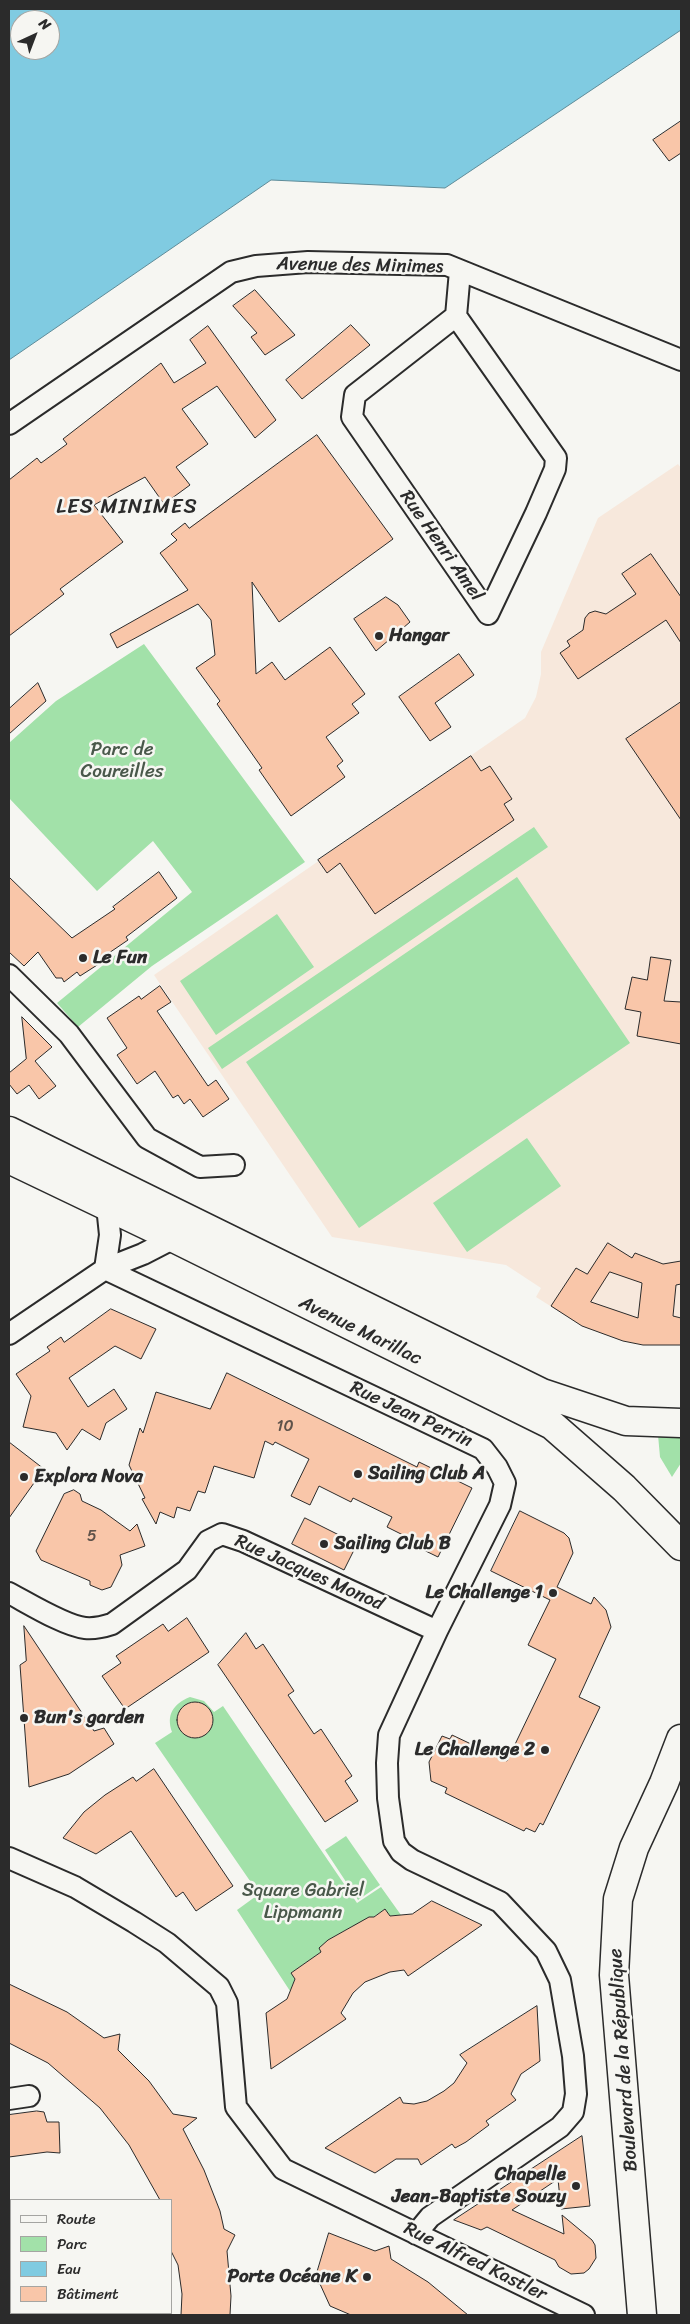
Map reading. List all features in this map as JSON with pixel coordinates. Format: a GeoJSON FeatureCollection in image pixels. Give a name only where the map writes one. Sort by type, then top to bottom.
{"type":"FeatureCollection","features":[{"type":"Feature","properties":{"kind":"street","name":"Avenue des Minimes"},"geometry":{"type":"LineString","coordinates":[[9,424],[231,272],[256,266],[308,262],[447,266],[681,360]]}},
{"type":"Feature","properties":{"kind":"street"},"geometry":{"type":"LineString","coordinates":[[456,316],[460,271]]}},
{"type":"Feature","properties":{"kind":"street","name":"Rue Henri Amel"},"geometry":{"type":"LineString","coordinates":[[456,316],[551,448],[556,458],[555,469],[544,495],[488,614],[352,417],[355,395],[456,316]]}},
{"type":"Feature","properties":{"kind":"street"},"geometry":{"type":"LineString","coordinates":[[9,976],[70,1034],[147,1138],[200,1167],[234,1165]]}},
{"type":"Feature","properties":{"kind":"street","name":"Avenue Marillac"},"geometry":{"type":"LineString","coordinates":[[9,1131],[542,1393],[626,1420],[681,1423]]}},
{"type":"Feature","properties":{"kind":"street","name":"Avenue Marillac"},"geometry":{"type":"LineString","coordinates":[[9,1159],[174,1238],[552,1425],[624,1488],[681,1546]]}},
{"type":"Feature","properties":{"kind":"street"},"geometry":{"type":"LineString","coordinates":[[106,1269],[110,1235],[107,1206]]}},
{"type":"Feature","properties":{"kind":"street"},"geometry":{"type":"LineString","coordinates":[[9,1334],[106,1269],[143,1254],[174,1238]]}},
{"type":"Feature","properties":{"kind":"street","name":"Rue Jean Perrin"},"geometry":{"type":"LineString","coordinates":[[106,1269],[483,1449],[497,1467],[505,1483],[500,1505],[437,1631],[389,1735],[387,1763],[388,1798],[394,1840],[401,1852],[412,1860],[500,1902],[546,1950],[560,1980],[573,2056],[576,2094],[573,2112],[560,2127],[430,2217],[416,2234]]}},
{"type":"Feature","properties":{"kind":"street","name":"Rue Jacques Monod"},"geometry":{"type":"LineString","coordinates":[[9,1593],[70,1623],[83,1628],[97,1629],[112,1624],[187,1570],[208,1541],[222,1534],[243,1541],[437,1631]]}},
{"type":"Feature","properties":{"kind":"street","name":"Boulevard de la République"},"geometry":{"type":"LineString","coordinates":[[642,2315],[615,1966],[618,1899],[634,1848],[673,1776],[681,1740]]}},
{"type":"Feature","properties":{"kind":"street","name":"Rue Alfred Kastler"},"geometry":{"type":"LineString","coordinates":[[9,1858],[49,1875],[104,1903],[167,1943],[214,1981],[223,1992],[227,2003],[236,2107],[283,2170],[584,2315]]}},
{"type":"Feature","properties":{"kind":"street"},"geometry":{"type":"LineString","coordinates":[[9,2099],[29,2096]]}},
{"type":"Feature","properties":{"kind":"shaded area"},"geometry":{"type":"Polygon","coordinates":[[[678,464],[681,468],[681,1345],[659,1345],[623,1341],[582,1326],[536,1297],[541,1288],[506,1265],[332,1237],[154,975],[525,718],[536,697],[541,674],[541,652],[598,518],[678,464]]]}},
{"type":"Feature","properties":{"kind":"green space","name":"Parc de Coureilles"},"geometry":{"type":"Polygon","coordinates":[[[144,644],[305,862],[152,966],[78,1027],[57,1003],[192,892],[153,841],[97,891],[9,798],[9,743],[56,701],[144,644]]]}},
{"type":"Feature","properties":{"kind":"green space"},"geometry":{"type":"Polygon","coordinates":[[[534,827],[548,847],[222,1069],[208,1048],[534,827]]]}},
{"type":"Feature","properties":{"kind":"green space"},"geometry":{"type":"Polygon","coordinates":[[[517,877],[630,1043],[359,1228],[246,1062],[517,877]]]}},
{"type":"Feature","properties":{"kind":"green space"},"geometry":{"type":"Polygon","coordinates":[[[277,914],[314,967],[216,1035],[180,981],[277,914]]]}},
{"type":"Feature","properties":{"kind":"green space"},"geometry":{"type":"Polygon","coordinates":[[[527,1138],[561,1186],[467,1252],[433,1203],[527,1138]]]}},
{"type":"Feature","properties":{"kind":"green space"},"geometry":{"type":"Polygon","coordinates":[[[681,1433],[681,1463],[672,1477],[660,1457],[658,1435],[681,1433]]]}},
{"type":"Feature","properties":{"kind":"green space","name":"Square Gabriel Lippmann"},"geometry":{"type":"Polygon","coordinates":[[[190,1697],[204,1701],[214,1712],[223,1706],[357,1903],[381,1887],[401,1915],[390,1916],[385,1909],[356,1929],[353,1926],[328,1940],[321,1952],[291,1973],[295,1979],[290,1991],[237,1910],[259,1894],[155,1743],[172,1732],[170,1720],[172,1711],[179,1703],[190,1697]]]}},
{"type":"Feature","properties":{"kind":"green space"},"geometry":{"type":"Polygon","coordinates":[[[346,1836],[380,1885],[358,1900],[325,1850],[346,1836]]]}},
{"type":"Feature","properties":{"kind":"water"},"geometry":{"type":"Polygon","coordinates":[[[9,9],[681,9],[681,30],[445,188],[271,180],[9,360],[9,9]]]}},
{"type":"Feature","properties":{"kind":"building"},"geometry":{"type":"Polygon","coordinates":[[[681,121],[681,153],[669,161],[653,140],[681,121]]]}},
{"type":"Feature","properties":{"kind":"building"},"geometry":{"type":"Polygon","coordinates":[[[255,290],[295,335],[265,355],[251,337],[257,333],[233,306],[255,290]]]}},
{"type":"Feature","properties":{"kind":"building"},"geometry":{"type":"Polygon","coordinates":[[[351,325],[370,345],[302,399],[286,380],[351,325]]]}},
{"type":"Feature","properties":{"kind":"building"},"geometry":{"type":"Polygon","coordinates":[[[208,326],[276,420],[255,438],[217,386],[182,409],[208,444],[176,467],[190,485],[164,504],[145,477],[94,505],[123,542],[60,589],[64,594],[9,636],[9,480],[37,458],[41,463],[67,444],[63,439],[161,363],[174,383],[206,363],[190,340],[208,326]]]}},
{"type":"Feature","properties":{"kind":"building"},"geometry":{"type":"Polygon","coordinates":[[[317,435],[393,539],[279,622],[252,582],[256,674],[272,662],[285,680],[330,647],[365,694],[352,704],[359,713],[326,737],[343,761],[337,766],[345,777],[291,816],[259,770],[262,768],[217,704],[220,701],[196,668],[215,655],[211,620],[198,604],[117,648],[110,634],[188,590],[160,553],[177,540],[171,534],[185,523],[189,528],[317,435]]]}},
{"type":"Feature","properties":{"kind":"building"},"geometry":{"type":"Polygon","coordinates":[[[651,554],[681,597],[681,643],[666,620],[578,679],[560,653],[570,646],[567,641],[583,630],[585,618],[589,613],[595,611],[606,614],[636,594],[622,574],[651,554]]]}},
{"type":"Feature","properties":{"kind":"building","name":"Hangar"},"geometry":{"type":"Polygon","coordinates":[[[386,597],[398,605],[410,622],[376,651],[354,619],[386,597]]]}},
{"type":"Feature","properties":{"kind":"building"},"geometry":{"type":"Polygon","coordinates":[[[459,654],[474,675],[435,703],[451,727],[430,741],[399,697],[459,654]]]}},
{"type":"Feature","properties":{"kind":"building"},"geometry":{"type":"Polygon","coordinates":[[[38,683],[46,701],[9,734],[9,709],[38,683]]]}},
{"type":"Feature","properties":{"kind":"building"},"geometry":{"type":"Polygon","coordinates":[[[681,702],[681,820],[626,739],[681,702]]]}},
{"type":"Feature","properties":{"kind":"building"},"geometry":{"type":"Polygon","coordinates":[[[471,756],[481,771],[490,766],[512,799],[504,804],[514,820],[375,914],[340,863],[327,873],[318,860],[471,756]]]}},
{"type":"Feature","properties":{"kind":"building"},"geometry":{"type":"Polygon","coordinates":[[[159,872],[177,898],[126,937],[128,940],[103,957],[105,960],[80,976],[77,972],[64,982],[62,978],[56,978],[38,952],[24,966],[9,952],[9,877],[72,938],[115,909],[113,907],[159,872]]]}},
{"type":"Feature","properties":{"kind":"building"},"geometry":{"type":"Polygon","coordinates":[[[651,957],[671,960],[664,1001],[681,1002],[681,1044],[637,1036],[641,1012],[625,1009],[632,977],[647,980],[651,957]]]}},
{"type":"Feature","properties":{"kind":"building"},"geometry":{"type":"Polygon","coordinates":[[[160,986],[171,1002],[157,1011],[208,1086],[216,1080],[229,1099],[203,1117],[190,1099],[184,1104],[178,1095],[173,1098],[155,1071],[137,1084],[117,1055],[127,1048],[107,1018],[139,996],[141,999],[160,986]]]}},
{"type":"Feature","properties":{"kind":"building"},"geometry":{"type":"Polygon","coordinates":[[[22,1017],[52,1047],[35,1061],[56,1086],[39,1099],[29,1085],[17,1094],[9,1084],[9,1073],[26,1059],[22,1017]]]}},
{"type":"Feature","properties":{"kind":"building"},"geometry":{"type":"Polygon","coordinates":[[[608,1243],[632,1258],[635,1253],[663,1264],[681,1261],[681,1284],[676,1285],[673,1316],[681,1318],[681,1345],[643,1345],[623,1341],[582,1326],[551,1306],[576,1268],[587,1274],[608,1243]],[[610,1272],[591,1302],[638,1318],[642,1283],[610,1272]]]}},
{"type":"Feature","properties":{"kind":"building"},"geometry":{"type":"Polygon","coordinates":[[[111,1309],[156,1329],[141,1359],[115,1346],[69,1378],[88,1407],[114,1389],[127,1409],[106,1423],[100,1440],[82,1429],[67,1450],[56,1433],[23,1427],[31,1396],[16,1374],[50,1351],[47,1347],[61,1337],[64,1342],[111,1309]]]}},
{"type":"Feature","properties":{"kind":"building"},"geometry":{"type":"Polygon","coordinates":[[[227,1373],[417,1467],[419,1462],[472,1488],[438,1557],[405,1541],[407,1537],[387,1527],[392,1517],[353,1498],[351,1502],[319,1486],[310,1505],[291,1496],[309,1459],[275,1442],[273,1445],[265,1441],[254,1478],[214,1466],[205,1493],[198,1491],[190,1511],[177,1507],[174,1518],[160,1512],[156,1524],[142,1499],[145,1498],[129,1465],[140,1428],[143,1433],[156,1392],[210,1409],[227,1373]]]}},
{"type":"Feature","properties":{"kind":"building","name":"Explora Nova"},"geometry":{"type":"Polygon","coordinates":[[[9,1442],[44,1469],[9,1518],[9,1442]]]}},
{"type":"Feature","properties":{"kind":"building"},"geometry":{"type":"Polygon","coordinates":[[[74,1490],[80,1494],[82,1501],[101,1510],[130,1531],[137,1524],[145,1546],[120,1555],[122,1565],[111,1587],[102,1590],[90,1585],[90,1581],[41,1560],[36,1551],[64,1494],[74,1490]]]}},
{"type":"Feature","properties":{"kind":"building"},"geometry":{"type":"Polygon","coordinates":[[[520,1511],[564,1533],[569,1538],[573,1553],[557,1587],[591,1604],[594,1597],[606,1610],[611,1627],[579,1697],[600,1707],[543,1825],[540,1823],[535,1832],[526,1828],[524,1831],[445,1793],[447,1788],[431,1781],[429,1762],[442,1736],[450,1739],[452,1735],[507,1761],[556,1659],[528,1645],[550,1600],[491,1571],[520,1511]]]}},
{"type":"Feature","properties":{"kind":"building","name":"Sailing Club B"},"geometry":{"type":"Polygon","coordinates":[[[305,1518],[357,1544],[344,1570],[292,1544],[305,1518]]]}},
{"type":"Feature","properties":{"kind":"building"},"geometry":{"type":"Polygon","coordinates":[[[187,1618],[209,1652],[125,1709],[102,1676],[121,1663],[116,1656],[163,1624],[168,1631],[187,1618]]]}},
{"type":"Feature","properties":{"kind":"building"},"geometry":{"type":"Polygon","coordinates":[[[24,1626],[94,1731],[104,1728],[114,1744],[69,1774],[29,1787],[20,1665],[26,1661],[24,1626]]]}},
{"type":"Feature","properties":{"kind":"building"},"geometry":{"type":"Polygon","coordinates":[[[246,1633],[256,1649],[263,1644],[294,1691],[288,1695],[314,1734],[321,1729],[352,1776],[345,1781],[358,1801],[325,1822],[218,1665],[246,1633]]]}},
{"type":"Feature","properties":{"kind":"building"},"geometry":{"type":"Polygon","coordinates":[[[195,1702],[202,1703],[208,1707],[212,1713],[212,1727],[208,1733],[202,1737],[195,1738],[188,1737],[182,1733],[178,1727],[177,1720],[178,1713],[182,1707],[188,1703],[195,1702]]]}},
{"type":"Feature","properties":{"kind":"building"},"geometry":{"type":"Polygon","coordinates":[[[154,1769],[233,1886],[196,1911],[183,1892],[176,1897],[131,1831],[96,1854],[63,1838],[84,1812],[105,1795],[133,1777],[136,1781],[154,1769]]]}},
{"type":"Feature","properties":{"kind":"building"},"geometry":{"type":"Polygon","coordinates":[[[432,1901],[482,1925],[408,1976],[404,1970],[390,1972],[365,1982],[353,1993],[341,2013],[346,2019],[271,2069],[266,2013],[287,1999],[295,1979],[291,1973],[321,1952],[319,1948],[328,1940],[369,1917],[374,1917],[385,1909],[390,1916],[412,1914],[432,1901]]]}},
{"type":"Feature","properties":{"kind":"building"},"geometry":{"type":"Polygon","coordinates":[[[9,1984],[67,2012],[104,2038],[120,2034],[118,2050],[149,2081],[173,2114],[197,2118],[183,2129],[204,2170],[220,2211],[224,2229],[235,2235],[227,2251],[231,2296],[230,2315],[181,2315],[182,2294],[178,2265],[172,2253],[172,2199],[159,2199],[129,2145],[100,2108],[48,2063],[9,2043],[9,1984]]]}},
{"type":"Feature","properties":{"kind":"building"},"geometry":{"type":"Polygon","coordinates":[[[537,2006],[540,2061],[521,2074],[511,2094],[516,2100],[486,2121],[489,2125],[466,2142],[455,2148],[452,2144],[421,2165],[418,2159],[396,2159],[375,2173],[325,2148],[400,2097],[403,2103],[414,2104],[427,2101],[444,2091],[454,2083],[467,2063],[460,2055],[537,2006]]]}},
{"type":"Feature","properties":{"kind":"building"},"geometry":{"type":"Polygon","coordinates":[[[37,2111],[44,2112],[47,2122],[59,2122],[60,2153],[47,2152],[9,2157],[9,2115],[37,2111]]]}},
{"type":"Feature","properties":{"kind":"building"},"geometry":{"type":"Polygon","coordinates":[[[582,2136],[590,2206],[561,2209],[558,2179],[512,2210],[564,2234],[562,2215],[592,2240],[595,2245],[596,2258],[584,2273],[571,2274],[559,2267],[555,2260],[487,2227],[481,2230],[454,2220],[582,2136]]]}},
{"type":"Feature","properties":{"kind":"building","name":"Porte Océane K"},"geometry":{"type":"Polygon","coordinates":[[[329,2233],[375,2251],[389,2246],[391,2259],[428,2282],[468,2315],[351,2315],[330,2306],[320,2284],[314,2283],[329,2233]]]}},
{"type":"Feature","properties":{"kind":"place","name":"Hangar"},"geometry":{"type":"Point","coordinates":[379,636]}},
{"type":"Feature","properties":{"kind":"place","name":"Le Fun"},"geometry":{"type":"Point","coordinates":[83,958]}},
{"type":"Feature","properties":{"kind":"place","name":"Sailing Club A"},"geometry":{"type":"Point","coordinates":[358,1474]}},
{"type":"Feature","properties":{"kind":"place","name":"Explora Nova"},"geometry":{"type":"Point","coordinates":[24,1477]}},
{"type":"Feature","properties":{"kind":"place","name":"Sailing Club B"},"geometry":{"type":"Point","coordinates":[324,1544]}},
{"type":"Feature","properties":{"kind":"place","name":"Le Challenge 1"},"geometry":{"type":"Point","coordinates":[553,1593]}},
{"type":"Feature","properties":{"kind":"place","name":"Bun's garden"},"geometry":{"type":"Point","coordinates":[24,1718]}},
{"type":"Feature","properties":{"kind":"place","name":"Le Challenge 2"},"geometry":{"type":"Point","coordinates":[545,1750]}},
{"type":"Feature","properties":{"kind":"place","name":"Chapelle Jean-Baptiste Souzy"},"geometry":{"type":"Point","coordinates":[576,2186]}},
{"type":"Feature","properties":{"kind":"place","name":"Porte Océane K"},"geometry":{"type":"Point","coordinates":[367,2277]}},
{"type":"Feature","properties":{"kind":"district","name":"LES MINIMES"},"geometry":{"type":"Point","coordinates":[127,508]}}]}
